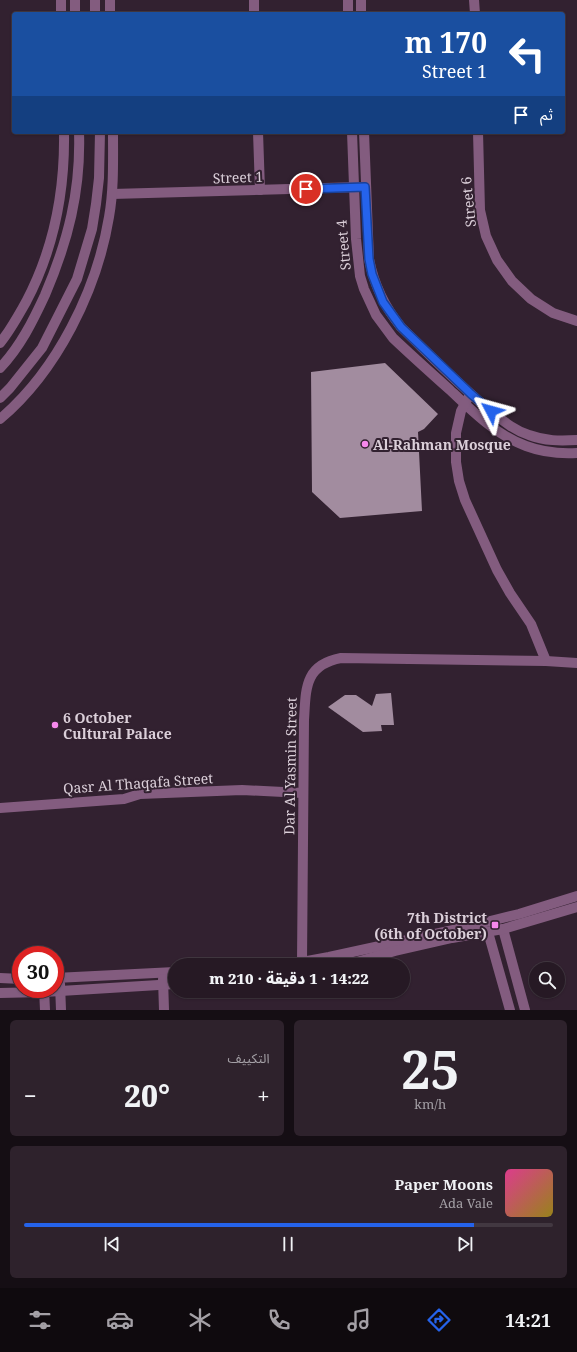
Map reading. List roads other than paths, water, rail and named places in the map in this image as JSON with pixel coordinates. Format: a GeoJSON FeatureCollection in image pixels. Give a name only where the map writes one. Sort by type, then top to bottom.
{"type":"FeatureCollection","features":[{"type":"Feature","properties":{"kind":"street"},"geometry":{"type":"LineString","coordinates":[[61,0],[61,12]]}},
{"type":"Feature","properties":{"kind":"street"},"geometry":{"type":"LineString","coordinates":[[75,0],[75,12]]}},
{"type":"Feature","properties":{"kind":"street"},"geometry":{"type":"LineString","coordinates":[[95,0],[95,12]]}},
{"type":"Feature","properties":{"kind":"street"},"geometry":{"type":"LineString","coordinates":[[110,0],[110,12]]}},
{"type":"Feature","properties":{"kind":"street"},"geometry":{"type":"LineString","coordinates":[[254,0],[254,12]]}},
{"type":"Feature","properties":{"kind":"street"},"geometry":{"type":"LineString","coordinates":[[348,0],[348,12]]}},
{"type":"Feature","properties":{"kind":"street"},"geometry":{"type":"LineString","coordinates":[[361,0],[361,12]]}},
{"type":"Feature","properties":{"kind":"street"},"geometry":{"type":"LineString","coordinates":[[474,0],[475,12]]}},
{"type":"Feature","properties":{"kind":"street"},"geometry":{"type":"LineString","coordinates":[[0,344],[34,288],[52,238],[59,212],[63,186],[64,134]]}},
{"type":"Feature","properties":{"kind":"street"},"geometry":{"type":"LineString","coordinates":[[0,368],[26,334],[60,260],[75,200],[79,134]]}},
{"type":"Feature","properties":{"kind":"street"},"geometry":{"type":"LineString","coordinates":[[0,398],[10,388],[42,348],[77,279],[92,229],[99,178],[100,134]]}},
{"type":"Feature","properties":{"kind":"street"},"geometry":{"type":"LineString","coordinates":[[0,419],[27,392],[48,366],[76,319],[93,280],[103,249],[109,217],[112,194],[114,134]]}},
{"type":"Feature","properties":{"kind":"street"},"geometry":{"type":"LineString","coordinates":[[258,134],[260,190]]}},
{"type":"Feature","properties":{"kind":"street","name":"Street 4"},"geometry":{"type":"LineString","coordinates":[[352,134],[353,187],[360,276],[370,303],[384,327],[393,338],[464,403],[500,433],[513,441],[540,450],[554,453],[577,453]]}},
{"type":"Feature","properties":{"kind":"street","name":"Street 4"},"geometry":{"type":"LineString","coordinates":[[364,134],[369,259],[372,274],[383,302],[401,327],[471,394],[513,428],[527,435],[542,439],[557,441],[577,440]]}},
{"type":"Feature","properties":{"kind":"street","name":"Street 6"},"geometry":{"type":"LineString","coordinates":[[478,134],[480,210],[486,236],[497,260],[512,281],[531,299],[553,313],[577,322]]}},
{"type":"Feature","properties":{"kind":"street","name":"Street 1"},"geometry":{"type":"LineString","coordinates":[[112,194],[365,187]]}},
{"type":"Feature","properties":{"kind":"street"},"geometry":{"type":"LineString","coordinates":[[57,318],[76,319]]}},
{"type":"Feature","properties":{"kind":"street"},"geometry":{"type":"LineString","coordinates":[[471,394],[464,403],[458,421],[456,462],[459,481],[465,500],[497,570],[510,593],[521,607],[531,624],[546,661]]}},
{"type":"Feature","properties":{"kind":"street","name":"Dar Al Yasmin Street"},"geometry":{"type":"LineString","coordinates":[[302,958],[304,720],[307,683],[312,673],[320,665],[330,660],[341,658],[546,661],[577,663]]}},
{"type":"Feature","properties":{"kind":"street","name":"Qasr Al Thaqafa Street"},"geometry":{"type":"LineString","coordinates":[[0,808],[124,799],[140,794],[242,790],[303,793]]}},
{"type":"Feature","properties":{"kind":"street"},"geometry":{"type":"LineString","coordinates":[[321,958],[488,922],[577,896]]}},
{"type":"Feature","properties":{"kind":"street"},"geometry":{"type":"LineString","coordinates":[[370,958],[452,938],[503,929],[577,907]]}},
{"type":"Feature","properties":{"kind":"street"},"geometry":{"type":"LineString","coordinates":[[503,929],[525,1010]]}},
{"type":"Feature","properties":{"kind":"street"},"geometry":{"type":"LineString","coordinates":[[488,932],[510,1010]]}},
{"type":"Feature","properties":{"kind":"street"},"geometry":{"type":"LineString","coordinates":[[163,973],[164,1010]]}},
{"type":"Feature","properties":{"kind":"street"},"geometry":{"type":"LineString","coordinates":[[64,978],[168,973]]}},
{"type":"Feature","properties":{"kind":"street"},"geometry":{"type":"LineString","coordinates":[[0,978],[12,978]]}},
{"type":"Feature","properties":{"kind":"street"},"geometry":{"type":"LineString","coordinates":[[64,991],[168,985]]}},
{"type":"Feature","properties":{"kind":"street"},"geometry":{"type":"LineString","coordinates":[[0,993],[12,992]]}},
{"type":"Feature","properties":{"kind":"street"},"geometry":{"type":"LineString","coordinates":[[44,998],[45,1010]]}},
{"type":"Feature","properties":{"kind":"street"},"geometry":{"type":"LineString","coordinates":[[60,998],[61,1010]]}},
{"type":"Feature","properties":{"kind":"place","name":"Al-Rahman Mosque"},"geometry":{"type":"Point","coordinates":[365,444]}},
{"type":"Feature","properties":{"kind":"place","name":"6 October Cultural Palace"},"geometry":{"type":"Point","coordinates":[55,725]}},
{"type":"Feature","properties":{"kind":"place","name":"7th District (6th of October)"},"geometry":{"type":"Point","coordinates":[495,925]}}]}
